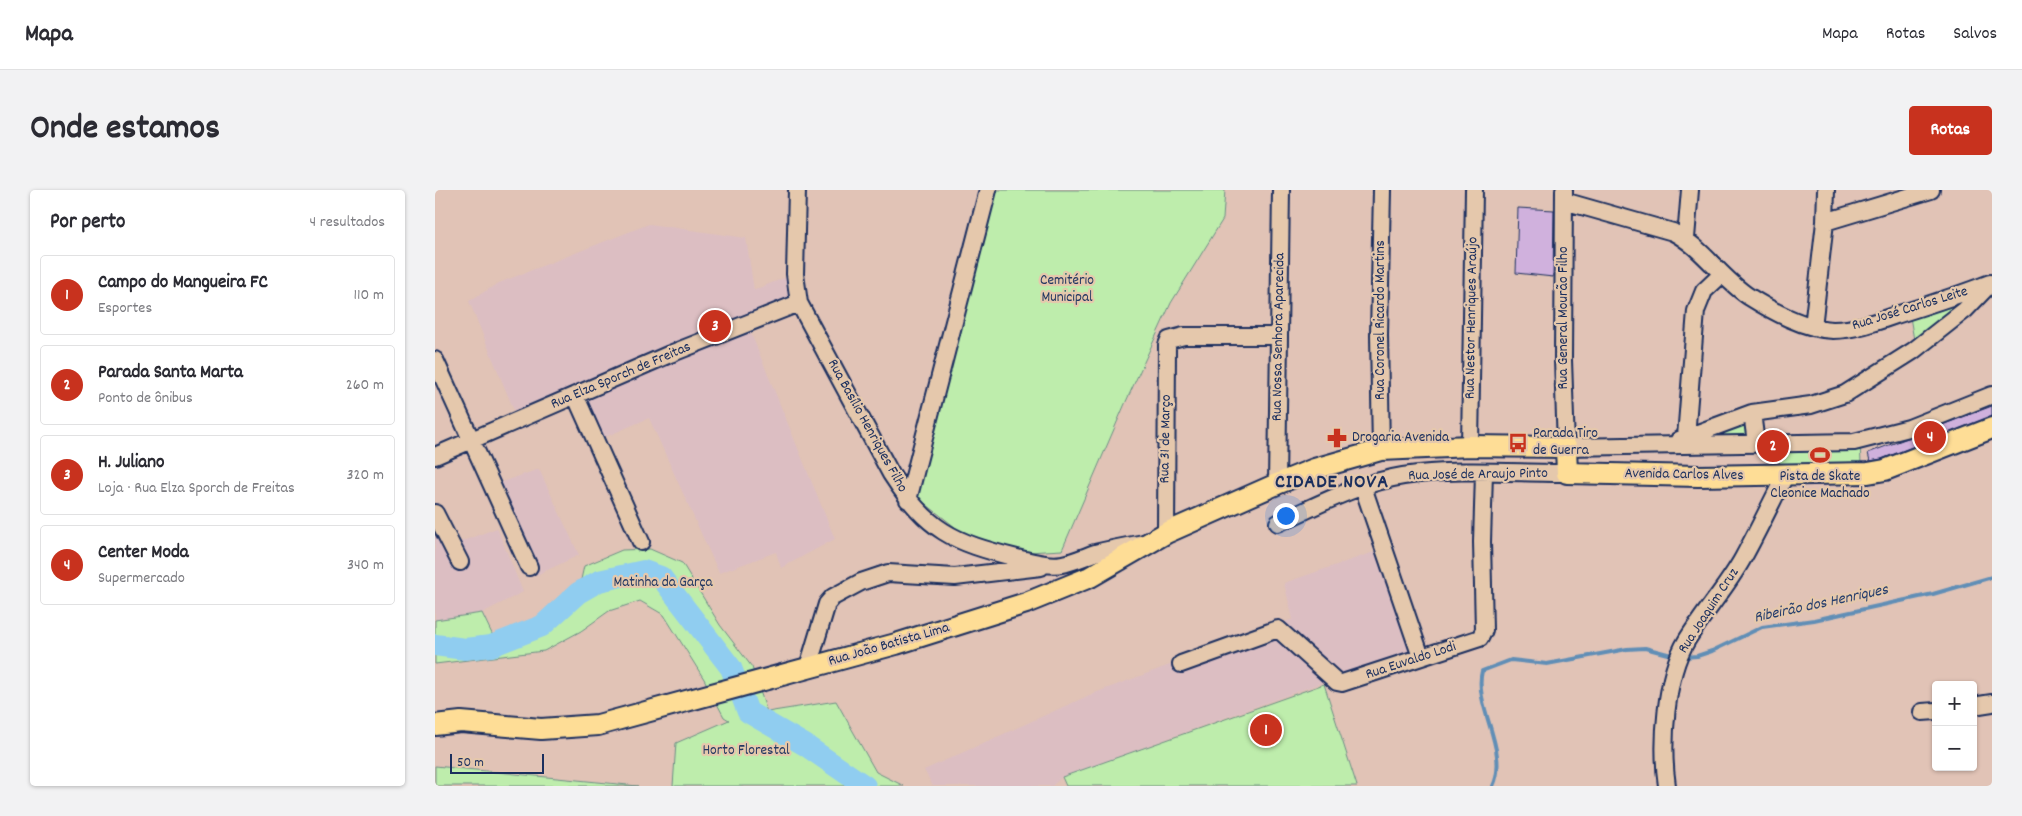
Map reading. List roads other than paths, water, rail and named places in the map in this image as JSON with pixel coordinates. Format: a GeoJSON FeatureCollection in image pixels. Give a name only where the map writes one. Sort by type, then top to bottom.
{"type":"FeatureCollection","features":[{"type":"Feature","properties":{"kind":"main road","name":"Avenida Carlos Alves"},"geometry":{"type":"LineString","coordinates":[[1567,473],[1785,476],[1868,473],[1885,470],[1992,428]]}},
{"type":"Feature","properties":{"kind":"main road","name":"Rua José de Araujo Pinto"},"geometry":{"type":"LineString","coordinates":[[1091,577],[1166,533],[1277,484],[1314,469],[1381,450],[1470,446],[1566,447]]}},
{"type":"Feature","properties":{"kind":"main road"},"geometry":{"type":"LineString","coordinates":[[1566,447],[1567,473]]}},
{"type":"Feature","properties":{"kind":"main road","name":"Rua João Batista Lima"},"geometry":{"type":"LineString","coordinates":[[435,725],[461,722],[506,728],[569,729],[629,718],[896,644],[998,612],[1091,577]]}},
{"type":"Feature","properties":{"kind":"street","name":"Rua Basílio Henriques Filho"},"geometry":{"type":"LineString","coordinates":[[797,190],[795,274],[799,303],[864,425],[908,500],[922,516],[940,531],[962,542],[1030,561],[1061,565],[1113,549],[1146,543]]}},
{"type":"Feature","properties":{"kind":"street"},"geometry":{"type":"LineString","coordinates":[[908,500],[988,190]]}},
{"type":"Feature","properties":{"kind":"street","name":"Rua Nossa Senhora Aparecida"},"geometry":{"type":"LineString","coordinates":[[1277,484],[1281,190]]}},
{"type":"Feature","properties":{"kind":"street","name":"Rua Coronel Ricardo Martins"},"geometry":{"type":"LineString","coordinates":[[1381,190],[1379,335],[1381,450]]}},
{"type":"Feature","properties":{"kind":"street","name":"Rua Nestor Henriques Araújo"},"geometry":{"type":"LineString","coordinates":[[1470,446],[1474,190]]}},
{"type":"Feature","properties":{"kind":"street"},"geometry":{"type":"LineString","coordinates":[[1686,238],[1690,190]]}},
{"type":"Feature","properties":{"kind":"street"},"geometry":{"type":"LineString","coordinates":[[1813,327],[1825,222],[1826,190]]}},
{"type":"Feature","properties":{"kind":"street"},"geometry":{"type":"LineString","coordinates":[[1825,222],[1931,190]]}},
{"type":"Feature","properties":{"kind":"street","name":"Rua José Carlos Leite"},"geometry":{"type":"LineString","coordinates":[[1564,195],[1686,238],[1721,275],[1749,296],[1813,327],[1833,330],[1870,324],[1991,282]]}},
{"type":"Feature","properties":{"kind":"street","name":"Rua General Mourão Filho"},"geometry":{"type":"LineString","coordinates":[[1564,195],[1563,360],[1566,447]]}},
{"type":"Feature","properties":{"kind":"street"},"geometry":{"type":"LineString","coordinates":[[1686,437],[1696,311],[1704,291],[1721,275]]}},
{"type":"Feature","properties":{"kind":"street"},"geometry":{"type":"LineString","coordinates":[[1668,444],[1752,413],[1811,405],[1845,394],[1913,351],[1965,310],[1991,282]]}},
{"type":"Feature","properties":{"kind":"street","name":"Rua Elza Sporch de Freitas"},"geometry":{"type":"LineString","coordinates":[[435,456],[695,344],[799,303]]}},
{"type":"Feature","properties":{"kind":"street","name":"Rua 31 de Março"},"geometry":{"type":"LineString","coordinates":[[1166,533],[1167,346],[1169,340],[1184,336],[1278,336]]}},
{"type":"Feature","properties":{"kind":"street"},"geometry":{"type":"LineString","coordinates":[[435,360],[529,567]]}},
{"type":"Feature","properties":{"kind":"street"},"geometry":{"type":"LineString","coordinates":[[575,395],[641,542]]}},
{"type":"Feature","properties":{"kind":"street","name":"Avenida Carlos Alves"},"geometry":{"type":"LineString","coordinates":[[1566,447],[1854,442],[1909,428],[1992,395]]}},
{"type":"Feature","properties":{"kind":"street"},"geometry":{"type":"LineString","coordinates":[[1752,413],[1756,443]]}},
{"type":"Feature","properties":{"kind":"street","name":"Rua José de Araujo Pinto"},"geometry":{"type":"LineString","coordinates":[[1278,524],[1363,487],[1403,476],[1484,473],[1567,473]]}},
{"type":"Feature","properties":{"kind":"street","name":"Rua Euvaldo Lodi"},"geometry":{"type":"LineString","coordinates":[[1181,664],[1278,629],[1337,682],[1349,682],[1480,638],[1484,630],[1482,542],[1484,473]]}},
{"type":"Feature","properties":{"kind":"street","name":"Rua Joaquim Cruz"},"geometry":{"type":"LineString","coordinates":[[1667,786],[1663,764],[1671,684],[1675,668],[1686,642],[1742,559],[1785,476]]}},
{"type":"Feature","properties":{"kind":"street"},"geometry":{"type":"LineString","coordinates":[[1363,487],[1421,657]]}},
{"type":"Feature","properties":{"kind":"street"},"geometry":{"type":"LineString","coordinates":[[435,513],[460,562]]}},
{"type":"Feature","properties":{"kind":"street"},"geometry":{"type":"LineString","coordinates":[[809,667],[827,604],[833,597],[861,582],[888,574],[955,577],[1061,565]]}},
{"type":"Feature","properties":{"kind":"street"},"geometry":{"type":"LineString","coordinates":[[1977,705],[1992,703]]}},
{"type":"Feature","properties":{"kind":"waterway"},"geometry":{"type":"LineString","coordinates":[[435,645],[465,649],[491,646],[542,626],[578,593],[599,581],[644,571],[661,577],[731,668],[748,712],[805,745],[865,786]]}},
{"type":"Feature","properties":{"kind":"waterway","name":"Ribeirão dos Henriques"},"geometry":{"type":"LineString","coordinates":[[1684,657],[1697,656],[1712,651],[1762,627],[1814,620],[1933,594],[1992,577]]}},
{"type":"Feature","properties":{"kind":"waterway","name":"Ribeirão dos Henriques"},"geometry":{"type":"LineString","coordinates":[[1493,786],[1497,772],[1497,758],[1495,743],[1482,699],[1482,671],[1511,660],[1547,664],[1627,649],[1645,648],[1675,656]]}},
{"type":"Feature","properties":{"kind":"place","name":"H. Juliano"},"geometry":{"type":"Point","coordinates":[715,326]}},
{"type":"Feature","properties":{"kind":"place","name":"Center Moda"},"geometry":{"type":"Point","coordinates":[1930,437]}},
{"type":"Feature","properties":{"kind":"place","name":"Drogaria Avenida"},"geometry":{"type":"Point","coordinates":[1337,438]}},
{"type":"Feature","properties":{"kind":"place","name":"Parada Tiro de Guerra"},"geometry":{"type":"Point","coordinates":[1518,443]}},
{"type":"Feature","properties":{"kind":"place","name":"Parada Santa Marta"},"geometry":{"type":"Point","coordinates":[1773,446]}},
{"type":"Feature","properties":{"kind":"place","name":"Pista de Skate Cleonice Machado"},"geometry":{"type":"Point","coordinates":[1820,455]}},
{"type":"Feature","properties":{"kind":"place","name":"Campo do Mangueira FC"},"geometry":{"type":"Point","coordinates":[1266,730]}},
{"type":"Feature","properties":{"kind":"district","name":"CIDADE NOVA"},"geometry":{"type":"Point","coordinates":[1332,483]}},
{"type":"Feature","properties":{"kind":"park label","name":"Cemitério Municipal"},"geometry":{"type":"Point","coordinates":[1067,290]}},
{"type":"Feature","properties":{"kind":"park label","name":"Matinha da Garça"},"geometry":{"type":"Point","coordinates":[663,583]}},
{"type":"Feature","properties":{"kind":"park label","name":"Horto Florestal"},"geometry":{"type":"Point","coordinates":[746,751]}}]}
